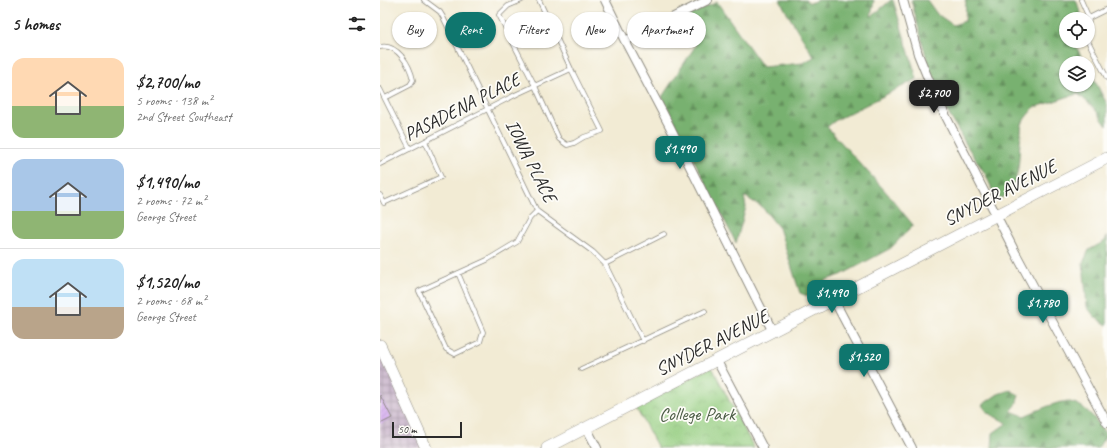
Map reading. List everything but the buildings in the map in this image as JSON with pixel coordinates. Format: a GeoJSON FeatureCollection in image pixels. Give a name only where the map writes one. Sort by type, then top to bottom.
{"type":"FeatureCollection","features":[{"type":"Feature","properties":{"kind":"main road","name":"SNYDER AVENUE"},"geometry":{"type":"LineString","coordinates":[[547,448],[1107,159]]}},
{"type":"Feature","properties":{"kind":"main road"},"geometry":{"type":"LineString","coordinates":[[380,346],[426,448]]}},
{"type":"Feature","properties":{"kind":"street"},"geometry":{"type":"LineString","coordinates":[[605,0],[773,332]]}},
{"type":"Feature","properties":{"kind":"street"},"geometry":{"type":"LineString","coordinates":[[625,41],[708,0]]}},
{"type":"Feature","properties":{"kind":"street"},"geometry":{"type":"LineString","coordinates":[[903,0],[913,38],[927,78],[996,216],[1105,413],[1107,423]]}},
{"type":"Feature","properties":{"kind":"street"},"geometry":{"type":"LineString","coordinates":[[834,300],[912,448]]}},
{"type":"Feature","properties":{"kind":"street"},"geometry":{"type":"LineString","coordinates":[[717,361],[763,448]]}},
{"type":"Feature","properties":{"kind":"street"},"geometry":{"type":"LineString","coordinates":[[586,427],[597,448]]}},
{"type":"Feature","properties":{"kind":"lane","name":"IOWA PLACE"},"geometry":{"type":"LineString","coordinates":[[424,0],[440,12],[443,17],[489,109],[537,211],[593,252],[604,264],[643,341]]}},
{"type":"Feature","properties":{"kind":"lane","name":"PASADENA PLACE"},"geometry":{"type":"LineString","coordinates":[[522,0],[508,6],[499,15],[535,86],[559,139],[566,144],[574,143],[584,137],[602,131],[539,0]]}},
{"type":"Feature","properties":{"kind":"lane"},"geometry":{"type":"LineString","coordinates":[[1081,0],[1087,12]]}},
{"type":"Feature","properties":{"kind":"lane"},"geometry":{"type":"LineString","coordinates":[[1095,15],[1107,9]]}},
{"type":"Feature","properties":{"kind":"lane"},"geometry":{"type":"LineString","coordinates":[[380,47],[392,47],[399,53],[409,69],[413,80],[410,85],[385,98]]}},
{"type":"Feature","properties":{"kind":"lane"},"geometry":{"type":"LineString","coordinates":[[1092,48],[1107,78]]}},
{"type":"Feature","properties":{"kind":"lane","name":"PASADENA PLACE"},"geometry":{"type":"LineString","coordinates":[[380,164],[571,69]]}},
{"type":"Feature","properties":{"kind":"lane"},"geometry":{"type":"LineString","coordinates":[[380,89],[410,149]]}},
{"type":"Feature","properties":{"kind":"lane"},"geometry":{"type":"LineString","coordinates":[[380,195],[384,203],[441,176],[425,141]]}},
{"type":"Feature","properties":{"kind":"lane"},"geometry":{"type":"LineString","coordinates":[[458,273],[483,332],[480,342],[456,354],[446,349],[419,291],[458,273],[487,260],[517,242],[530,218],[537,211]]}},
{"type":"Feature","properties":{"kind":"lane"},"geometry":{"type":"LineString","coordinates":[[604,264],[664,234]]}},
{"type":"Feature","properties":{"kind":"lane"},"geometry":{"type":"LineString","coordinates":[[581,369],[705,311]]}},
{"type":"Feature","properties":{"kind":"shaded area"},"geometry":{"type":"Polygon","coordinates":[[[380,345],[426,448],[380,448],[380,345]]]}},
{"type":"Feature","properties":{"kind":"green space"},"geometry":{"type":"Polygon","coordinates":[[[780,0],[805,0],[810,3],[817,0],[874,0],[871,17],[891,0],[893,0],[917,79],[836,120],[827,127],[887,193],[913,225],[891,248],[841,275],[826,280],[810,297],[800,293],[779,228],[762,207],[744,196],[746,207],[736,243],[662,97],[694,48],[706,48],[706,12],[695,12],[717,2],[763,67],[803,63],[814,57],[780,0]]]}},
{"type":"Feature","properties":{"kind":"green space"},"geometry":{"type":"Polygon","coordinates":[[[911,0],[927,0],[937,14],[953,25],[965,21],[965,0],[1076,0],[1080,12],[1059,12],[1059,48],[1077,48],[1081,56],[1059,56],[1059,92],[1095,92],[1095,81],[1107,104],[1107,126],[1094,108],[1078,94],[1034,107],[1025,118],[1022,125],[1016,177],[1009,192],[1002,198],[995,196],[986,175],[967,146],[946,109],[932,78],[911,0]]]}},
{"type":"Feature","properties":{"kind":"green space"},"geometry":{"type":"Polygon","coordinates":[[[1107,236],[1107,325],[1095,317],[1087,307],[1083,263],[1089,250],[1105,241],[1107,236]]]}},
{"type":"Feature","properties":{"kind":"green space","name":"College Park"},"geometry":{"type":"Polygon","coordinates":[[[710,368],[713,369],[754,448],[658,448],[636,407],[710,368]]]}},
{"type":"Feature","properties":{"kind":"green space"},"geometry":{"type":"Polygon","coordinates":[[[1010,390],[1019,395],[1016,405],[1011,411],[1024,416],[1053,404],[1069,402],[1082,407],[1088,412],[1106,435],[1098,448],[992,448],[993,433],[1007,423],[988,413],[982,405],[998,394],[1010,390]]]}}]}
